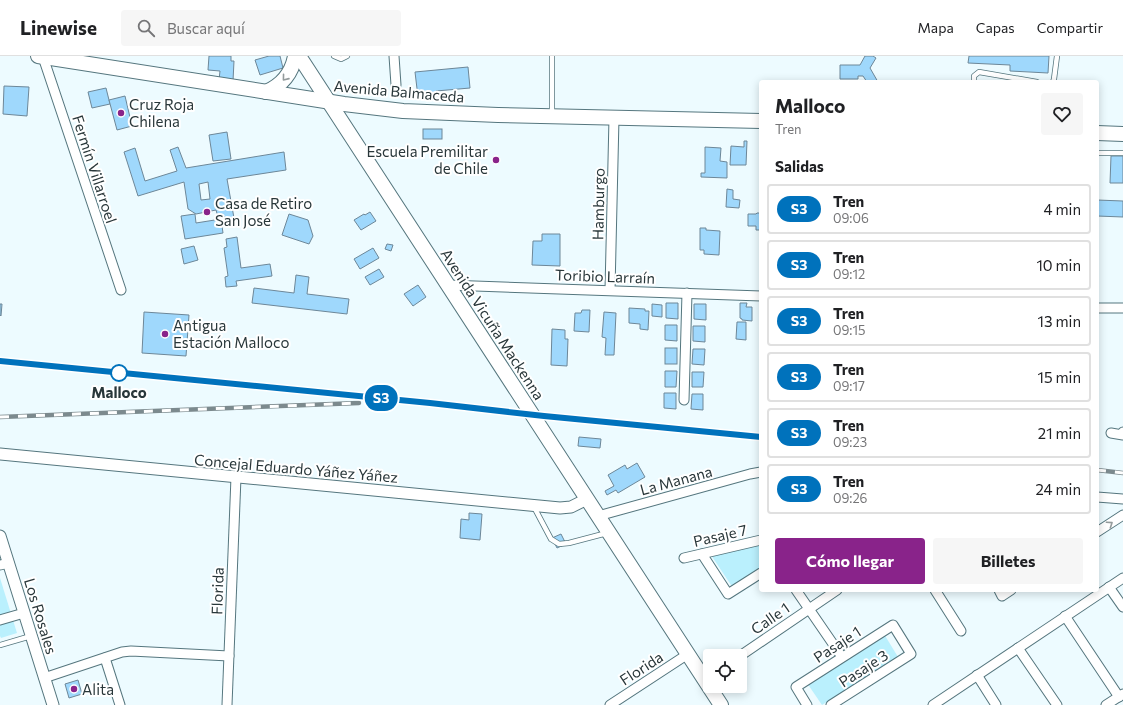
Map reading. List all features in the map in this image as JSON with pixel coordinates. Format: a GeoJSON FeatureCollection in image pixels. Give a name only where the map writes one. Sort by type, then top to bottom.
{"type":"FeatureCollection","features":[{"type":"Feature","properties":{"kind":"main road","name":"Avenida Balmaceda"},"geometry":{"type":"LineString","coordinates":[[41,56],[328,102],[403,111],[455,114],[759,121]]}},
{"type":"Feature","properties":{"kind":"main road"},"geometry":{"type":"LineString","coordinates":[[266,92],[279,85],[284,80],[292,68],[295,56]]}},
{"type":"Feature","properties":{"kind":"main road","name":"Avenida Vicuña Mackenna"},"geometry":{"type":"LineString","coordinates":[[299,56],[688,654],[703,673]]}},
{"type":"Feature","properties":{"kind":"main road"},"geometry":{"type":"LineString","coordinates":[[1099,133],[1123,134]]}},
{"type":"Feature","properties":{"kind":"main road","name":"Avenida Vicuña Mackenna"},"geometry":{"type":"LineString","coordinates":[[715,693],[721,705]]}},
{"type":"Feature","properties":{"kind":"street","name":"Fermín Villarroel"},"geometry":{"type":"LineString","coordinates":[[41,56],[121,290]]}},
{"type":"Feature","properties":{"kind":"street"},"geometry":{"type":"LineString","coordinates":[[394,56],[396,85]]}},
{"type":"Feature","properties":{"kind":"street","name":"Hamburgo"},"geometry":{"type":"LineString","coordinates":[[610,290],[614,118]]}},
{"type":"Feature","properties":{"kind":"street","name":"Toribio Larraín"},"geometry":{"type":"LineString","coordinates":[[447,285],[759,296]]}},
{"type":"Feature","properties":{"kind":"street"},"geometry":{"type":"LineString","coordinates":[[684,400],[687,293]]}},
{"type":"Feature","properties":{"kind":"street"},"geometry":{"type":"LineString","coordinates":[[1099,308],[1123,308]]}},
{"type":"Feature","properties":{"kind":"street"},"geometry":{"type":"LineString","coordinates":[[1111,433],[1123,434]]}},
{"type":"Feature","properties":{"kind":"street","name":"Concejal Eduardo Yáñez Yáñez"},"geometry":{"type":"LineString","coordinates":[[0,454],[533,506],[565,508],[587,499]]}},
{"type":"Feature","properties":{"kind":"street","name":"La Manana"},"geometry":{"type":"LineString","coordinates":[[598,516],[759,472]]}},
{"type":"Feature","properties":{"kind":"street","name":"Florida"},"geometry":{"type":"LineString","coordinates":[[227,705],[236,477]]}},
{"type":"Feature","properties":{"kind":"street"},"geometry":{"type":"LineString","coordinates":[[1099,497],[1123,499]]}},
{"type":"Feature","properties":{"kind":"street"},"geometry":{"type":"LineString","coordinates":[[1099,531],[1123,515]]}},
{"type":"Feature","properties":{"kind":"street","name":"Los Rosales"},"geometry":{"type":"LineString","coordinates":[[0,536],[4,564],[24,613],[53,705]]}},
{"type":"Feature","properties":{"kind":"street","name":"Pasaje 7"},"geometry":{"type":"LineString","coordinates":[[684,558],[759,540]]}},
{"type":"Feature","properties":{"kind":"street"},"geometry":{"type":"LineString","coordinates":[[702,554],[728,594],[759,573]]}},
{"type":"Feature","properties":{"kind":"street"},"geometry":{"type":"LineString","coordinates":[[934,705],[1123,578]]}},
{"type":"Feature","properties":{"kind":"street"},"geometry":{"type":"LineString","coordinates":[[1109,587],[1123,608]]}},
{"type":"Feature","properties":{"kind":"street"},"geometry":{"type":"LineString","coordinates":[[797,592],[842,657]]}},
{"type":"Feature","properties":{"kind":"street","name":"Calle 1"},"geometry":{"type":"LineString","coordinates":[[747,651],[833,592]]}},
{"type":"Feature","properties":{"kind":"street"},"geometry":{"type":"LineString","coordinates":[[936,592],[961,631]]}},
{"type":"Feature","properties":{"kind":"street"},"geometry":{"type":"LineString","coordinates":[[0,620],[24,613]]}},
{"type":"Feature","properties":{"kind":"street"},"geometry":{"type":"LineString","coordinates":[[1065,616],[1121,695],[1106,705]]}},
{"type":"Feature","properties":{"kind":"street","name":"Pasaje 1"},"geometry":{"type":"LineString","coordinates":[[807,705],[796,687],[893,625],[911,654]]}},
{"type":"Feature","properties":{"kind":"street"},"geometry":{"type":"LineString","coordinates":[[1018,648],[1057,705]]}},
{"type":"Feature","properties":{"kind":"street"},"geometry":{"type":"LineString","coordinates":[[44,678],[122,652],[139,650],[228,656]]}},
{"type":"Feature","properties":{"kind":"street","name":"Florida"},"geometry":{"type":"LineString","coordinates":[[610,705],[688,654]]}},
{"type":"Feature","properties":{"kind":"street","name":"Pasaje 3"},"geometry":{"type":"LineString","coordinates":[[831,705],[911,654]]}},
{"type":"Feature","properties":{"kind":"street"},"geometry":{"type":"LineString","coordinates":[[105,658],[120,705]]}},
{"type":"Feature","properties":{"kind":"street"},"geometry":{"type":"LineString","coordinates":[[977,676],[996,705]]}},
{"type":"Feature","properties":{"kind":"lane"},"geometry":{"type":"LineString","coordinates":[[334,56],[341,59],[347,56]]}},
{"type":"Feature","properties":{"kind":"lane"},"geometry":{"type":"LineString","coordinates":[[552,56],[552,116]]}},
{"type":"Feature","properties":{"kind":"lane"},"geometry":{"type":"LineString","coordinates":[[1054,80],[1057,56]]}},
{"type":"Feature","properties":{"kind":"lane"},"geometry":{"type":"LineString","coordinates":[[974,80],[974,76],[979,72],[1025,80]]}},
{"type":"Feature","properties":{"kind":"lane"},"geometry":{"type":"LineString","coordinates":[[1099,153],[1123,153]]}},
{"type":"Feature","properties":{"kind":"lane"},"geometry":{"type":"LineString","coordinates":[[533,506],[551,539],[559,544],[570,543],[609,533]]}},
{"type":"Feature","properties":{"kind":"lane"},"geometry":{"type":"LineString","coordinates":[[0,645],[31,636]]}},
{"type":"Feature","properties":{"kind":"shaded area"},"geometry":{"type":"Polygon","coordinates":[[[759,543],[759,570],[733,588],[711,555],[759,543]]]}},
{"type":"Feature","properties":{"kind":"shaded area"},"geometry":{"type":"Polygon","coordinates":[[[0,578],[17,633],[1,638],[0,636],[0,578]]]}},
{"type":"Feature","properties":{"kind":"shaded area"},"geometry":{"type":"Polygon","coordinates":[[[884,634],[898,657],[822,705],[807,683],[884,634]]]}},
{"type":"Feature","properties":{"kind":"building"},"geometry":{"type":"Polygon","coordinates":[[[209,56],[231,56],[231,61],[234,61],[233,81],[219,80],[220,71],[208,70],[209,56]]]}},
{"type":"Feature","properties":{"kind":"building"},"geometry":{"type":"Polygon","coordinates":[[[269,56],[280,56],[283,68],[260,75],[255,60],[269,56]]]}},
{"type":"Feature","properties":{"kind":"building"},"geometry":{"type":"Polygon","coordinates":[[[865,56],[873,56],[876,58],[870,68],[877,80],[866,80],[863,76],[858,76],[858,79],[840,79],[840,65],[860,65],[865,56]]]}},
{"type":"Feature","properties":{"kind":"building"},"geometry":{"type":"Polygon","coordinates":[[[969,56],[1049,56],[1048,73],[1010,71],[1010,65],[968,63],[969,56]]]}},
{"type":"Feature","properties":{"kind":"building"},"geometry":{"type":"Polygon","coordinates":[[[468,67],[470,88],[436,91],[436,95],[418,97],[415,72],[468,67]]]}},
{"type":"Feature","properties":{"kind":"building"},"geometry":{"type":"Polygon","coordinates":[[[4,86],[29,87],[27,116],[3,114],[4,86]]]}},
{"type":"Feature","properties":{"kind":"building"},"geometry":{"type":"Polygon","coordinates":[[[106,88],[110,104],[92,108],[88,92],[106,88]]]}},
{"type":"Feature","properties":{"kind":"building","name":"Cruz Roja Chilena"},"geometry":{"type":"Polygon","coordinates":[[[125,96],[132,126],[117,130],[109,100],[125,96]]]}},
{"type":"Feature","properties":{"kind":"building"},"geometry":{"type":"Polygon","coordinates":[[[423,129],[442,129],[442,139],[423,139],[423,129]]]}},
{"type":"Feature","properties":{"kind":"building"},"geometry":{"type":"Polygon","coordinates":[[[227,132],[231,159],[213,161],[209,135],[227,132]]]}},
{"type":"Feature","properties":{"kind":"building"},"geometry":{"type":"Polygon","coordinates":[[[744,141],[747,141],[746,165],[730,165],[731,146],[744,147],[744,141]]]}},
{"type":"Feature","properties":{"kind":"building"},"geometry":{"type":"Polygon","coordinates":[[[178,147],[186,168],[284,152],[286,170],[227,179],[234,218],[225,219],[225,217],[218,217],[216,210],[196,214],[188,209],[184,182],[138,196],[124,152],[135,148],[145,181],[177,171],[170,150],[178,147]],[[208,182],[199,184],[201,200],[210,199],[208,182]]]}},
{"type":"Feature","properties":{"kind":"building"},"geometry":{"type":"Polygon","coordinates":[[[705,147],[721,148],[720,161],[727,162],[727,178],[701,177],[701,173],[705,173],[705,147]]]}},
{"type":"Feature","properties":{"kind":"building"},"geometry":{"type":"Polygon","coordinates":[[[1111,156],[1123,156],[1123,183],[1110,183],[1111,156]]]}},
{"type":"Feature","properties":{"kind":"building"},"geometry":{"type":"Polygon","coordinates":[[[727,189],[733,190],[733,199],[740,200],[739,208],[726,207],[727,189]]]}},
{"type":"Feature","properties":{"kind":"building"},"geometry":{"type":"Polygon","coordinates":[[[1099,200],[1123,201],[1123,217],[1099,216],[1099,200]]]}},
{"type":"Feature","properties":{"kind":"building"},"geometry":{"type":"Polygon","coordinates":[[[370,212],[376,221],[361,230],[354,220],[370,212]]]}},
{"type":"Feature","properties":{"kind":"building"},"geometry":{"type":"Polygon","coordinates":[[[759,213],[759,230],[756,230],[756,226],[748,226],[748,214],[759,213]]]}},
{"type":"Feature","properties":{"kind":"building"},"geometry":{"type":"Polygon","coordinates":[[[195,214],[196,223],[221,219],[223,233],[185,239],[181,216],[195,214]]]}},
{"type":"Feature","properties":{"kind":"building"},"geometry":{"type":"Polygon","coordinates":[[[289,214],[308,220],[313,236],[309,244],[282,235],[289,214]]]}},
{"type":"Feature","properties":{"kind":"building"},"geometry":{"type":"Polygon","coordinates":[[[700,228],[720,231],[719,255],[704,254],[704,250],[700,250],[700,228]]]}},
{"type":"Feature","properties":{"kind":"building"},"geometry":{"type":"Polygon","coordinates":[[[542,234],[560,234],[560,266],[532,265],[533,241],[542,241],[542,234]]]}},
{"type":"Feature","properties":{"kind":"building"},"geometry":{"type":"Polygon","coordinates":[[[237,237],[241,268],[270,264],[272,276],[236,281],[237,286],[226,287],[225,277],[228,276],[224,248],[227,247],[226,239],[237,237]]]}},
{"type":"Feature","properties":{"kind":"building"},"geometry":{"type":"Polygon","coordinates":[[[387,244],[393,245],[391,251],[385,249],[387,244]]]}},
{"type":"Feature","properties":{"kind":"building"},"geometry":{"type":"Polygon","coordinates":[[[194,246],[198,260],[184,264],[181,249],[194,246]]]}},
{"type":"Feature","properties":{"kind":"building"},"geometry":{"type":"Polygon","coordinates":[[[373,248],[379,258],[360,269],[354,259],[373,248]]]}},
{"type":"Feature","properties":{"kind":"building"},"geometry":{"type":"Polygon","coordinates":[[[379,269],[384,277],[370,285],[365,277],[379,269]]]}},
{"type":"Feature","properties":{"kind":"building"},"geometry":{"type":"Polygon","coordinates":[[[296,275],[309,277],[307,294],[349,299],[347,314],[252,303],[254,288],[294,293],[296,275]]]}},
{"type":"Feature","properties":{"kind":"building"},"geometry":{"type":"Polygon","coordinates":[[[418,285],[426,297],[413,306],[404,294],[418,285]]]}},
{"type":"Feature","properties":{"kind":"building"},"geometry":{"type":"Polygon","coordinates":[[[666,303],[678,303],[678,319],[666,318],[666,303]]]}},
{"type":"Feature","properties":{"kind":"building"},"geometry":{"type":"Polygon","coordinates":[[[740,303],[747,303],[746,307],[752,307],[752,321],[742,320],[740,318],[740,303]]]}},
{"type":"Feature","properties":{"kind":"building"},"geometry":{"type":"Polygon","coordinates":[[[0,304],[2,304],[1,316],[0,315],[0,304]]]}},
{"type":"Feature","properties":{"kind":"building"},"geometry":{"type":"Polygon","coordinates":[[[652,304],[662,305],[662,317],[652,316],[652,304]]]}},
{"type":"Feature","properties":{"kind":"building"},"geometry":{"type":"Polygon","coordinates":[[[694,304],[706,304],[706,320],[694,319],[694,304]]]}},
{"type":"Feature","properties":{"kind":"building"},"geometry":{"type":"Polygon","coordinates":[[[629,308],[645,309],[645,311],[649,311],[648,330],[640,329],[640,324],[629,323],[629,308]]]}},
{"type":"Feature","properties":{"kind":"building"},"geometry":{"type":"Polygon","coordinates":[[[582,310],[590,310],[589,332],[574,331],[575,313],[581,313],[582,310]]]}},
{"type":"Feature","properties":{"kind":"building","name":"Antigua Estación Malloco"},"geometry":{"type":"Polygon","coordinates":[[[144,312],[189,315],[186,356],[142,353],[144,312]]]}},
{"type":"Feature","properties":{"kind":"building"},"geometry":{"type":"Polygon","coordinates":[[[604,312],[616,313],[614,355],[605,355],[606,338],[602,337],[604,312]]]}},
{"type":"Feature","properties":{"kind":"building"},"geometry":{"type":"Polygon","coordinates":[[[737,322],[746,322],[746,340],[736,339],[737,322]]]}},
{"type":"Feature","properties":{"kind":"building"},"geometry":{"type":"Polygon","coordinates":[[[665,325],[677,325],[677,341],[665,340],[665,325]]]}},
{"type":"Feature","properties":{"kind":"building"},"geometry":{"type":"Polygon","coordinates":[[[693,326],[705,326],[705,342],[693,341],[693,326]]]}},
{"type":"Feature","properties":{"kind":"building"},"geometry":{"type":"Polygon","coordinates":[[[552,329],[565,330],[565,339],[568,339],[567,366],[551,365],[552,329]]]}},
{"type":"Feature","properties":{"kind":"building"},"geometry":{"type":"Polygon","coordinates":[[[665,348],[677,348],[677,364],[665,364],[665,348]]]}},
{"type":"Feature","properties":{"kind":"building"},"geometry":{"type":"Polygon","coordinates":[[[693,349],[705,349],[704,365],[692,364],[693,349]]]}},
{"type":"Feature","properties":{"kind":"building"},"geometry":{"type":"Polygon","coordinates":[[[665,371],[677,371],[676,387],[665,387],[665,371]]]}},
{"type":"Feature","properties":{"kind":"building"},"geometry":{"type":"Polygon","coordinates":[[[692,372],[704,372],[703,387],[692,387],[692,372]]]}},
{"type":"Feature","properties":{"kind":"building"},"geometry":{"type":"Polygon","coordinates":[[[664,393],[676,393],[676,409],[664,408],[664,393]]]}},
{"type":"Feature","properties":{"kind":"building"},"geometry":{"type":"Polygon","coordinates":[[[692,394],[703,394],[703,410],[691,409],[692,394]]]}},
{"type":"Feature","properties":{"kind":"building"},"geometry":{"type":"Polygon","coordinates":[[[579,437],[601,439],[600,448],[578,446],[579,437]]]}},
{"type":"Feature","properties":{"kind":"building"},"geometry":{"type":"Polygon","coordinates":[[[637,463],[645,477],[618,493],[616,490],[607,495],[605,491],[614,486],[608,475],[625,465],[627,469],[637,463]]]}},
{"type":"Feature","properties":{"kind":"building"},"geometry":{"type":"Polygon","coordinates":[[[469,513],[482,514],[480,540],[460,538],[461,519],[469,520],[469,513]]]}},
{"type":"Feature","properties":{"kind":"building"},"geometry":{"type":"Polygon","coordinates":[[[561,534],[566,544],[557,548],[552,538],[561,534]]]}},
{"type":"Feature","properties":{"kind":"building","name":"Alita"},"geometry":{"type":"Polygon","coordinates":[[[78,680],[82,694],[69,698],[65,684],[78,680]]]}},
{"type":"Feature","properties":{"kind":"railway"},"geometry":{"type":"LineString","coordinates":[[0,361],[759,437]]}},
{"type":"Feature","properties":{"kind":"railway"},"geometry":{"type":"LineString","coordinates":[[0,417],[359,403]]}},
{"type":"Feature","properties":{"kind":"railway"},"geometry":{"type":"LineString","coordinates":[[1099,470],[1123,473]]}},
{"type":"Feature","properties":{"kind":"train","name":"S3"},"geometry":{"type":"LineString","coordinates":[[0,361],[759,437]]}},
{"type":"Feature","properties":{"kind":"place","name":"Cruz Roja Chilena"},"geometry":{"type":"Point","coordinates":[121,113]}},
{"type":"Feature","properties":{"kind":"place","name":"Escuela Premilitar de Chile"},"geometry":{"type":"Point","coordinates":[496,160]}},
{"type":"Feature","properties":{"kind":"place","name":"Casa de Retiro San José"},"geometry":{"type":"Point","coordinates":[207,212]}},
{"type":"Feature","properties":{"kind":"place","name":"Antigua Estación Malloco"},"geometry":{"type":"Point","coordinates":[165,334]}},
{"type":"Feature","properties":{"kind":"place","name":"Malloco"},"geometry":{"type":"Point","coordinates":[119,373]}},
{"type":"Feature","properties":{"kind":"place","name":"Alita"},"geometry":{"type":"Point","coordinates":[74,689]}}]}
